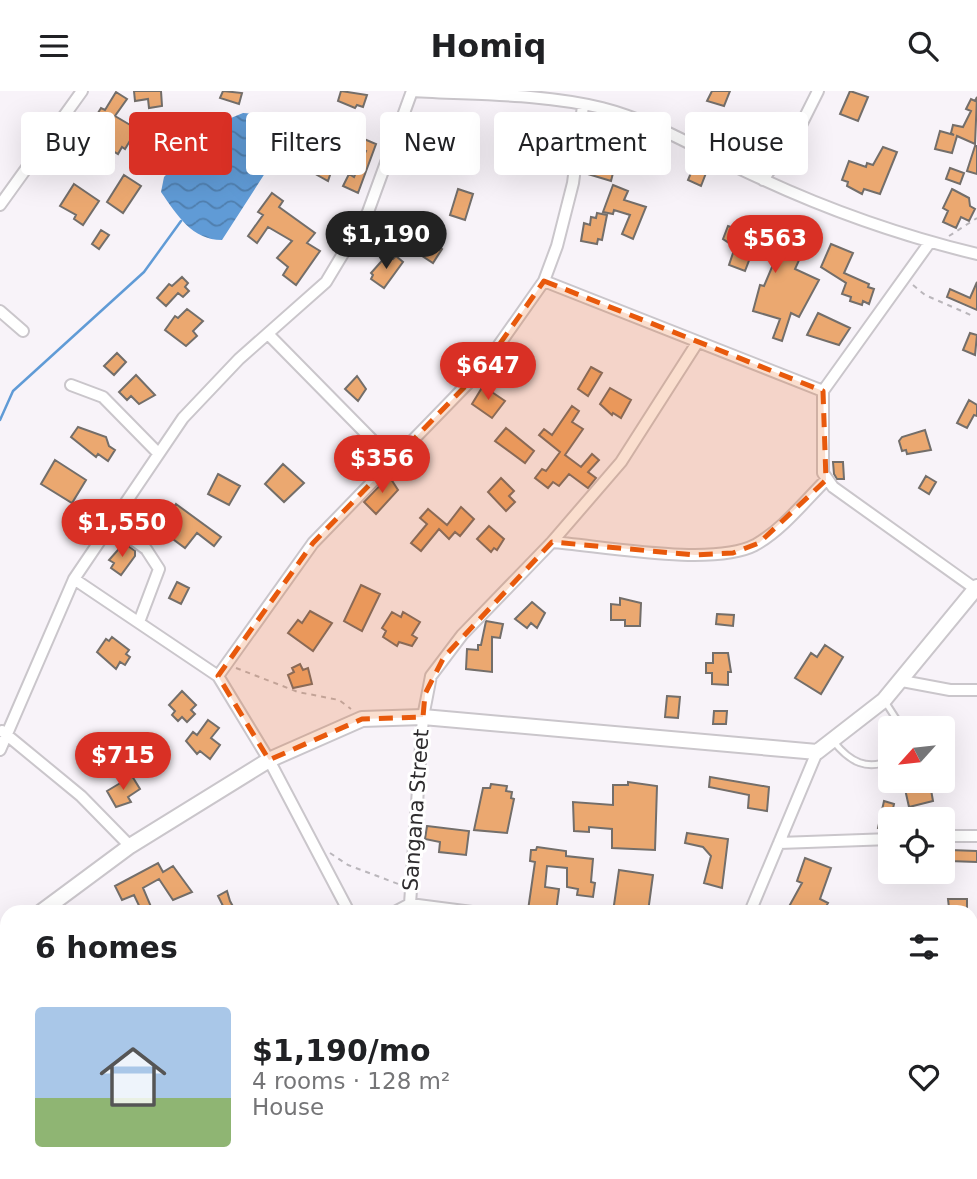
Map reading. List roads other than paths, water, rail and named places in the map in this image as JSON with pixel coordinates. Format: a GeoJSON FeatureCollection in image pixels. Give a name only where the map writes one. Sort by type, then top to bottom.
{"type":"FeatureCollection","features":[{"type":"Feature","properties":{"kind":"street"},"geometry":{"type":"LineString","coordinates":[[0,205],[81,91]]}},
{"type":"Feature","properties":{"kind":"street"},"geometry":{"type":"LineString","coordinates":[[0,750],[3,731],[74,579],[158,453],[183,418],[239,359],[326,282],[368,212],[412,91],[546,96],[583,106],[599,107],[628,117],[763,180],[848,215],[930,242],[977,254]]}},
{"type":"Feature","properties":{"kind":"street"},"geometry":{"type":"LineString","coordinates":[[763,180],[800,125],[818,91]]}},
{"type":"Feature","properties":{"kind":"street"},"geometry":{"type":"LineString","coordinates":[[218,676],[313,543],[482,369],[544,281],[573,183],[583,106]]}},
{"type":"Feature","properties":{"kind":"street"},"geometry":{"type":"LineString","coordinates":[[753,905],[817,752],[884,700],[977,589],[826,480],[823,473],[823,391],[930,242]]}},
{"type":"Feature","properties":{"kind":"street"},"geometry":{"type":"LineString","coordinates":[[544,281],[823,391]]}},
{"type":"Feature","properties":{"kind":"street"},"geometry":{"type":"LineString","coordinates":[[0,311],[23,331]]}},
{"type":"Feature","properties":{"kind":"street"},"geometry":{"type":"LineString","coordinates":[[269,335],[394,461]]}},
{"type":"Feature","properties":{"kind":"street","name":"Sangana Street"},"geometry":{"type":"LineString","coordinates":[[410,904],[423,717],[428,685],[444,657],[552,542],[621,463],[697,343]]}},
{"type":"Feature","properties":{"kind":"street"},"geometry":{"type":"LineString","coordinates":[[71,385],[103,397],[158,453]]}},
{"type":"Feature","properties":{"kind":"street"},"geometry":{"type":"LineString","coordinates":[[552,542],[695,555],[733,553],[747,549],[774,531],[826,480]]}},
{"type":"Feature","properties":{"kind":"street"},"geometry":{"type":"LineString","coordinates":[[110,523],[146,549],[159,569],[139,622]]}},
{"type":"Feature","properties":{"kind":"street"},"geometry":{"type":"LineString","coordinates":[[74,579],[218,676],[269,761],[345,905]]}},
{"type":"Feature","properties":{"kind":"street"},"geometry":{"type":"LineString","coordinates":[[902,681],[950,690],[977,690]]}},
{"type":"Feature","properties":{"kind":"street"},"geometry":{"type":"LineString","coordinates":[[50,905],[130,846],[269,761],[362,719],[423,717],[817,752]]}},
{"type":"Feature","properties":{"kind":"street"},"geometry":{"type":"LineString","coordinates":[[3,731],[81,796],[130,846]]}},
{"type":"Feature","properties":{"kind":"street"},"geometry":{"type":"LineString","coordinates":[[955,836],[977,836]]}},
{"type":"Feature","properties":{"kind":"street"},"geometry":{"type":"LineString","coordinates":[[779,843],[878,839]]}},
{"type":"Feature","properties":{"kind":"street"},"geometry":{"type":"LineString","coordinates":[[410,904],[418,905]]}},
{"type":"Feature","properties":{"kind":"lane"},"geometry":{"type":"LineString","coordinates":[[884,700],[894,716]]}},
{"type":"Feature","properties":{"kind":"lane"},"geometry":{"type":"LineString","coordinates":[[833,742],[847,756],[866,766],[878,766]]}},
{"type":"Feature","properties":{"kind":"water"},"geometry":{"type":"Polygon","coordinates":[[[246,113],[246,175],[264,175],[222,240],[211,239],[186,225],[161,192],[166,175],[232,175],[232,118],[246,113]]]}},
{"type":"Feature","properties":{"kind":"waterway"},"geometry":{"type":"LineString","coordinates":[[0,420],[13,391],[144,272],[181,221]]}}]}
